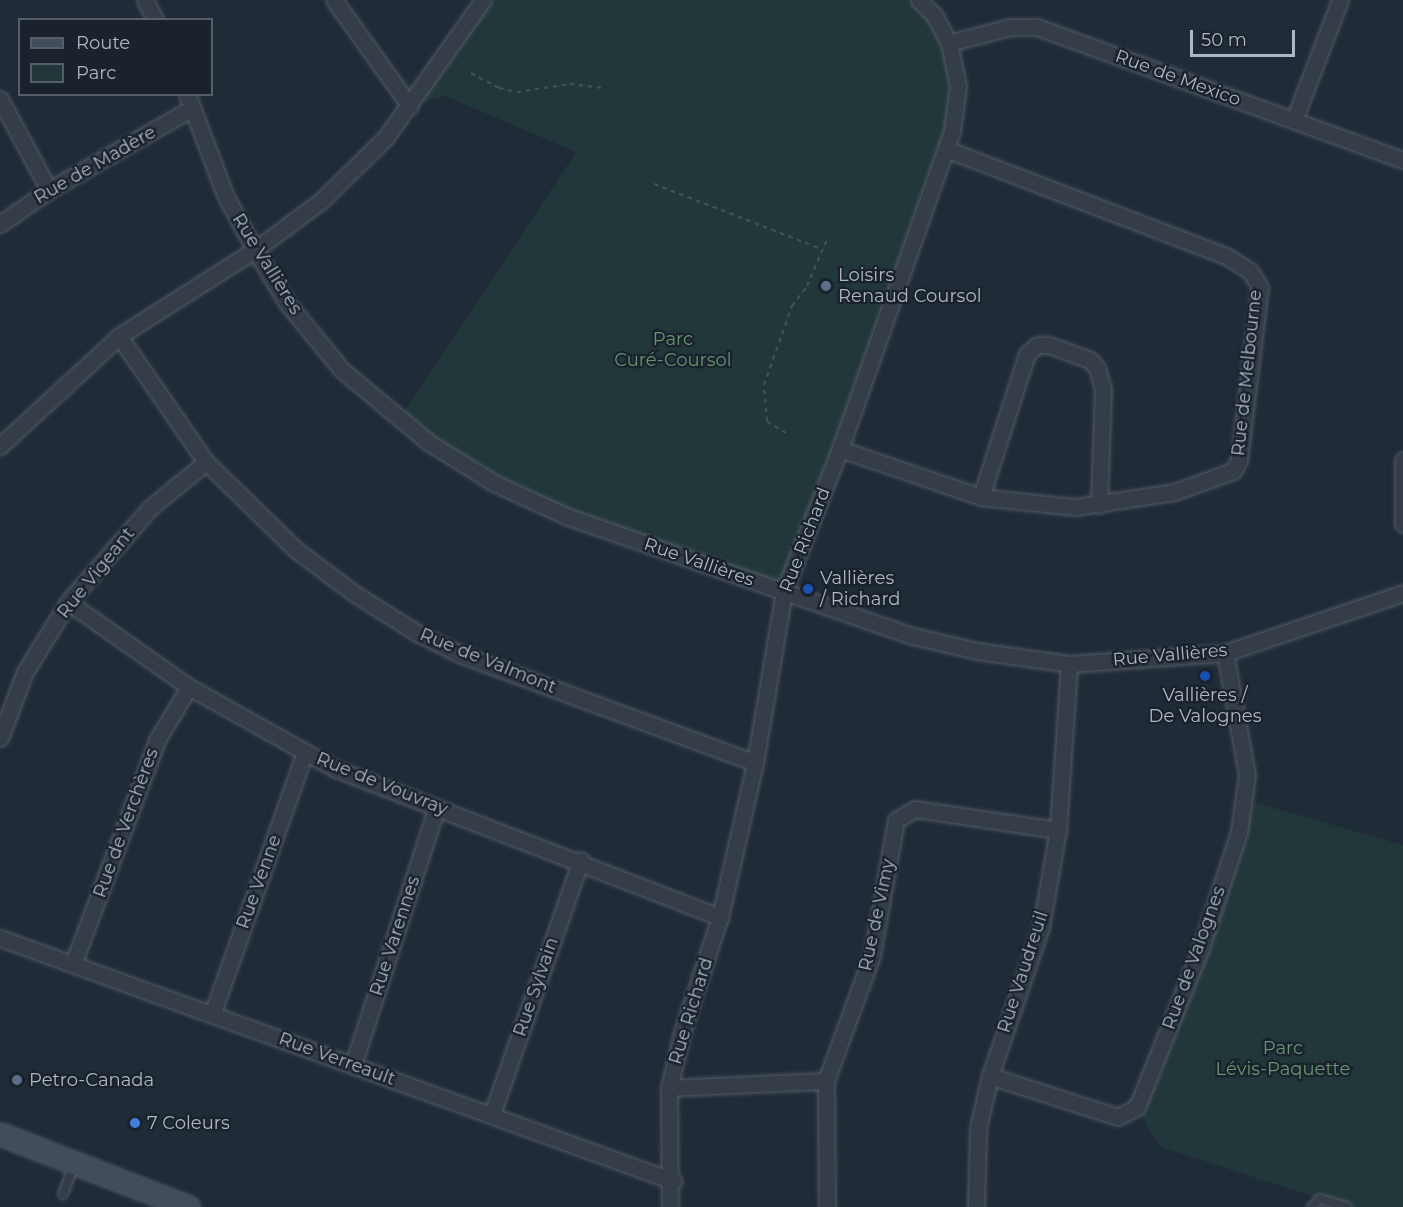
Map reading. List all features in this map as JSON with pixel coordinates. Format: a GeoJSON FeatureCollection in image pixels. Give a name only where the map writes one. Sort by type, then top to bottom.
{"type":"FeatureCollection","features":[{"type":"Feature","properties":{"kind":"main road"},"geometry":{"type":"LineString","coordinates":[[1,1134],[188,1207]]}},
{"type":"Feature","properties":{"kind":"street"},"geometry":{"type":"LineString","coordinates":[[145,0],[154,18]]}},
{"type":"Feature","properties":{"kind":"street"},"geometry":{"type":"LineString","coordinates":[[334,0],[410,106]]}},
{"type":"Feature","properties":{"kind":"street"},"geometry":{"type":"LineString","coordinates":[[0,446],[119,336],[255,250],[321,200],[386,137],[483,0]]}},
{"type":"Feature","properties":{"kind":"street","name":"Rue Richard"},"geometry":{"type":"LineString","coordinates":[[670,1207],[673,1181],[669,1088],[683,1029],[720,917],[755,763],[784,591],[840,449],[946,149],[958,86],[949,43],[934,15],[919,0]]}},
{"type":"Feature","properties":{"kind":"street"},"geometry":{"type":"LineString","coordinates":[[1294,120],[1340,0]]}},
{"type":"Feature","properties":{"kind":"street","name":"Rue de Mexico"},"geometry":{"type":"LineString","coordinates":[[949,43],[1010,27],[1036,27],[1403,160]]}},
{"type":"Feature","properties":{"kind":"street"},"geometry":{"type":"LineString","coordinates":[[0,99],[49,190]]}},
{"type":"Feature","properties":{"kind":"street","name":"Rue de Madère"},"geometry":{"type":"LineString","coordinates":[[0,224],[49,190],[190,101]]}},
{"type":"Feature","properties":{"kind":"street","name":"Rue Vallières"},"geometry":{"type":"LineString","coordinates":[[190,101],[226,197],[255,250],[287,303],[342,370],[428,442],[494,483],[566,516],[913,636],[977,651],[1069,664],[1225,653],[1403,593]]}},
{"type":"Feature","properties":{"kind":"street","name":"Rue de Melbourne"},"geometry":{"type":"LineString","coordinates":[[840,449],[981,497],[1075,507],[1174,492],[1233,471],[1239,460],[1260,287],[1250,271],[1226,256],[946,149]]}},
{"type":"Feature","properties":{"kind":"street","name":"Rue de Valmont"},"geometry":{"type":"LineString","coordinates":[[119,336],[206,462],[295,549],[355,594],[417,633],[462,655],[755,763]]}},
{"type":"Feature","properties":{"kind":"street"},"geometry":{"type":"LineString","coordinates":[[981,497],[1027,354],[1037,345],[1049,345],[1090,360],[1097,368],[1103,389],[1099,505]]}},
{"type":"Feature","properties":{"kind":"street"},"geometry":{"type":"LineString","coordinates":[[1403,460],[1403,524]]}},
{"type":"Feature","properties":{"kind":"street","name":"Rue Vigeant"},"geometry":{"type":"LineString","coordinates":[[0,738],[25,672],[68,602],[150,508],[206,462]]}},
{"type":"Feature","properties":{"kind":"street","name":"Rue de Vouvray"},"geometry":{"type":"LineString","coordinates":[[68,602],[189,687],[336,769],[580,860],[720,917]]}},
{"type":"Feature","properties":{"kind":"street","name":"Rue de Valognes"},"geometry":{"type":"LineString","coordinates":[[990,1076],[1118,1117],[1137,1107],[1201,948],[1239,832],[1247,775],[1225,653]]}},
{"type":"Feature","properties":{"kind":"street","name":"Rue Vaudreuil"},"geometry":{"type":"LineString","coordinates":[[976,1207],[978,1128],[990,1076],[1041,927],[1058,830],[1069,664]]}},
{"type":"Feature","properties":{"kind":"street","name":"Rue de Verchères"},"geometry":{"type":"LineString","coordinates":[[74,964],[157,740],[189,687]]}},
{"type":"Feature","properties":{"kind":"street","name":"Rue Venne"},"geometry":{"type":"LineString","coordinates":[[213,1012],[306,752]]}},
{"type":"Feature","properties":{"kind":"street","name":"Rue Varennes"},"geometry":{"type":"LineString","coordinates":[[353,1065],[437,807]]}},
{"type":"Feature","properties":{"kind":"street","name":"Rue de Vimy"},"geometry":{"type":"LineString","coordinates":[[827,1207],[826,1081],[872,955],[896,820],[915,809],[1058,830]]}},
{"type":"Feature","properties":{"kind":"street","name":"Rue Sylvain"},"geometry":{"type":"LineString","coordinates":[[492,1114],[580,860]]}},
{"type":"Feature","properties":{"kind":"street","name":"Rue Verreault"},"geometry":{"type":"LineString","coordinates":[[0,938],[213,1012],[673,1181]]}},
{"type":"Feature","properties":{"kind":"street"},"geometry":{"type":"LineString","coordinates":[[669,1088],[826,1081]]}},
{"type":"Feature","properties":{"kind":"lane"},"geometry":{"type":"LineString","coordinates":[[63,1194],[74,1163]]}},
{"type":"Feature","properties":{"kind":"lane"},"geometry":{"type":"LineString","coordinates":[[1312,1207],[1320,1199],[1347,1207]]}},
{"type":"Feature","properties":{"kind":"path"},"geometry":{"type":"LineString","coordinates":[[471,73],[499,88],[517,92],[570,84],[603,88]]}},
{"type":"Feature","properties":{"kind":"path"},"geometry":{"type":"LineString","coordinates":[[654,184],[822,249]]}},
{"type":"Feature","properties":{"kind":"path"},"geometry":{"type":"LineString","coordinates":[[786,433],[767,421],[764,385],[792,306],[807,286],[828,237]]}},
{"type":"Feature","properties":{"kind":"green space","name":"Parc Curé-Coursol"},"geometry":{"type":"Polygon","coordinates":[[[483,0],[919,0],[949,43],[952,131],[784,591],[566,516],[428,442],[404,412],[576,152],[445,96],[410,106],[483,0]]]}},
{"type":"Feature","properties":{"kind":"green space","name":"Parc Lévis-Paquette"},"geometry":{"type":"Polygon","coordinates":[[[1243,799],[1403,845],[1403,1207],[1344,1207],[1159,1146],[1137,1107],[1239,832],[1243,799]]]}},
{"type":"Feature","properties":{"kind":"place","name":"Loisirs Renaud Coursol"},"geometry":{"type":"Point","coordinates":[826,286]}},
{"type":"Feature","properties":{"kind":"place","name":"Vallières / Richard"},"geometry":{"type":"Point","coordinates":[808,589]}},
{"type":"Feature","properties":{"kind":"place","name":"Vallières / De Valognes"},"geometry":{"type":"Point","coordinates":[1205,676]}},
{"type":"Feature","properties":{"kind":"place","name":"Petro-Canada"},"geometry":{"type":"Point","coordinates":[17,1080]}},
{"type":"Feature","properties":{"kind":"place","name":"7 Coleurs"},"geometry":{"type":"Point","coordinates":[135,1123]}}]}
